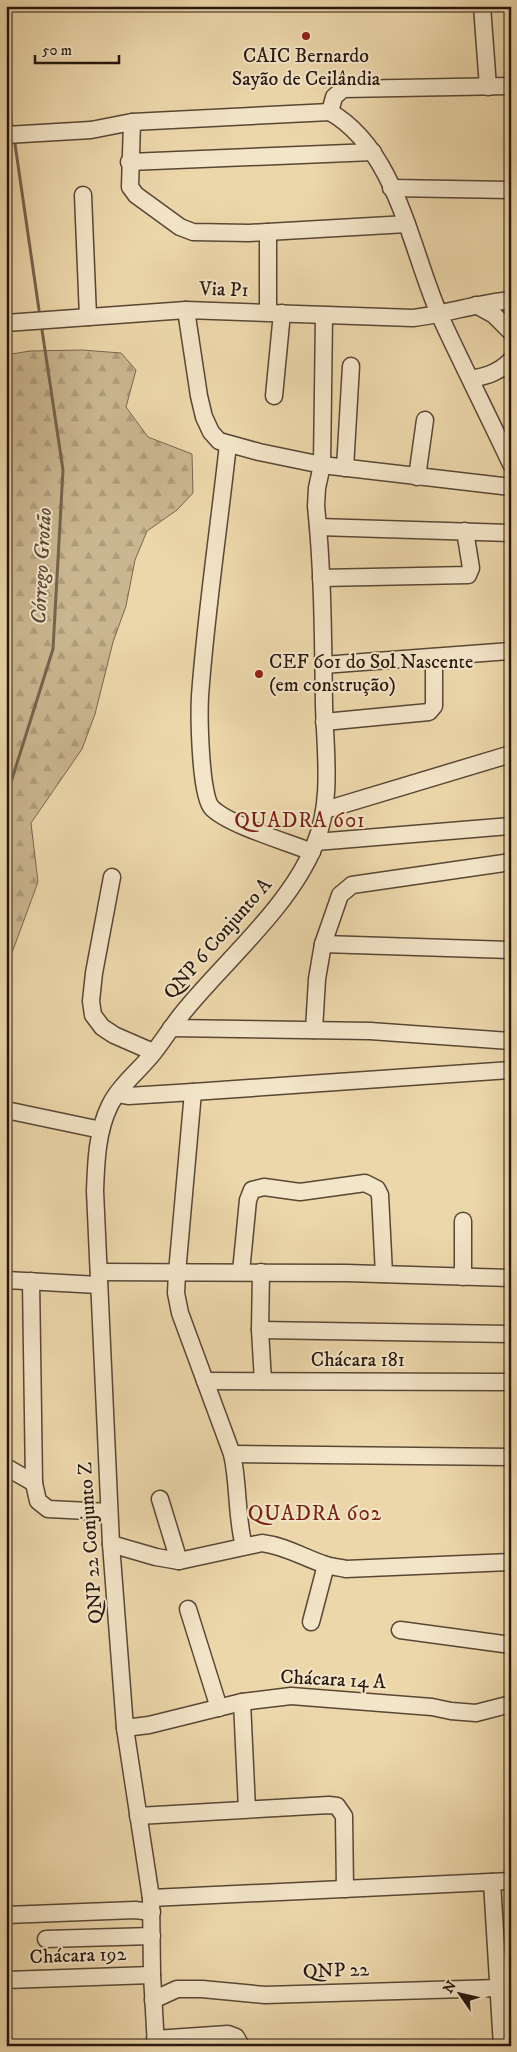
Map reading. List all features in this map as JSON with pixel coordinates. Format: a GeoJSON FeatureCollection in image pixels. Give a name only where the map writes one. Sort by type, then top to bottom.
{"type":"FeatureCollection","features":[{"type":"Feature","properties":{"kind":"street"},"geometry":{"type":"LineString","coordinates":[[482,6],[488,87]]}},
{"type":"Feature","properties":{"kind":"street"},"geometry":{"type":"LineString","coordinates":[[330,112],[334,96],[343,89],[511,86]]}},
{"type":"Feature","properties":{"kind":"street"},"geometry":{"type":"LineString","coordinates":[[6,136],[91,130],[132,122],[330,112],[345,120],[373,152],[391,188],[407,224],[440,315],[511,464]]}},
{"type":"Feature","properties":{"kind":"street"},"geometry":{"type":"LineString","coordinates":[[132,122],[129,162],[130,187],[136,195],[180,227],[193,232],[205,234],[268,232],[407,224]]}},
{"type":"Feature","properties":{"kind":"street"},"geometry":{"type":"LineString","coordinates":[[129,162],[373,152]]}},
{"type":"Feature","properties":{"kind":"street"},"geometry":{"type":"LineString","coordinates":[[391,188],[511,190]]}},
{"type":"Feature","properties":{"kind":"street"},"geometry":{"type":"LineString","coordinates":[[83,195],[88,317]]}},
{"type":"Feature","properties":{"kind":"street"},"geometry":{"type":"LineString","coordinates":[[268,232],[275,313],[274,396]]}},
{"type":"Feature","properties":{"kind":"street","name":"Via P1"},"geometry":{"type":"LineString","coordinates":[[6,323],[186,310],[413,318],[440,315],[494,302],[511,300]]}},
{"type":"Feature","properties":{"kind":"street"},"geometry":{"type":"LineString","coordinates":[[454,343],[459,322],[471,307],[494,315],[511,332]]}},
{"type":"Feature","properties":{"kind":"street"},"geometry":{"type":"LineString","coordinates":[[186,310],[204,417],[211,432],[219,441],[258,452],[322,465],[511,487]]}},
{"type":"Feature","properties":{"kind":"street","name":"QNP 6 Conjunto A"},"geometry":{"type":"LineString","coordinates":[[154,1052],[171,1028],[294,883],[314,847],[325,810],[321,578],[316,497],[322,465],[324,316]]}},
{"type":"Feature","properties":{"kind":"street"},"geometry":{"type":"LineString","coordinates":[[471,379],[486,376],[503,369],[511,360]]}},
{"type":"Feature","properties":{"kind":"street"},"geometry":{"type":"LineString","coordinates":[[345,468],[351,366]]}},
{"type":"Feature","properties":{"kind":"street"},"geometry":{"type":"LineString","coordinates":[[417,477],[424,420]]}},
{"type":"Feature","properties":{"kind":"street"},"geometry":{"type":"LineString","coordinates":[[228,444],[200,698],[203,782],[210,807],[233,821],[314,847],[511,826]]}},
{"type":"Feature","properties":{"kind":"street"},"geometry":{"type":"LineString","coordinates":[[318,527],[511,533]]}},
{"type":"Feature","properties":{"kind":"street"},"geometry":{"type":"LineString","coordinates":[[321,578],[468,575],[471,568],[465,531]]}},
{"type":"Feature","properties":{"kind":"street"},"geometry":{"type":"LineString","coordinates":[[323,666],[511,651]]}},
{"type":"Feature","properties":{"kind":"street"},"geometry":{"type":"LineString","coordinates":[[324,722],[432,711],[434,706],[434,657]]}},
{"type":"Feature","properties":{"kind":"street"},"geometry":{"type":"LineString","coordinates":[[325,810],[511,754]]}},
{"type":"Feature","properties":{"kind":"street"},"geometry":{"type":"LineString","coordinates":[[314,1030],[317,979],[323,944],[338,899],[345,890],[352,885],[511,862]]}},
{"type":"Feature","properties":{"kind":"street"},"geometry":{"type":"LineString","coordinates":[[112,877],[94,973],[91,1001],[93,1015],[102,1027],[114,1035],[154,1052]]}},
{"type":"Feature","properties":{"kind":"street"},"geometry":{"type":"LineString","coordinates":[[323,944],[511,950]]}},
{"type":"Feature","properties":{"kind":"street"},"geometry":{"type":"LineString","coordinates":[[171,1028],[370,1032],[511,1041]]}},
{"type":"Feature","properties":{"kind":"street","name":"QNP 22 Conjunto Z"},"geometry":{"type":"LineString","coordinates":[[154,1052],[117,1094],[110,1105],[101,1130],[95,1190],[111,1544],[125,1728],[138,1816],[147,1861],[152,1905],[152,1977],[156,2042]]}},
{"type":"Feature","properties":{"kind":"street"},"geometry":{"type":"LineString","coordinates":[[117,1094],[128,1096],[511,1070]]}},
{"type":"Feature","properties":{"kind":"street"},"geometry":{"type":"LineString","coordinates":[[193,1092],[176,1293],[180,1313],[232,1454],[236,1474],[238,1526],[244,1546]]}},
{"type":"Feature","properties":{"kind":"street"},"geometry":{"type":"LineString","coordinates":[[6,1110],[101,1130]]}},
{"type":"Feature","properties":{"kind":"street"},"geometry":{"type":"LineString","coordinates":[[241,1272],[248,1200],[252,1190],[264,1187],[300,1192],[364,1183],[376,1189],[380,1195],[384,1274]]}},
{"type":"Feature","properties":{"kind":"street"},"geometry":{"type":"LineString","coordinates":[[463,1277],[464,1221]]}},
{"type":"Feature","properties":{"kind":"street"},"geometry":{"type":"LineString","coordinates":[[6,1280],[31,1281],[177,1273],[241,1272],[511,1278]]}},
{"type":"Feature","properties":{"kind":"street"},"geometry":{"type":"LineString","coordinates":[[261,1272],[260,1330],[263,1381]]}},
{"type":"Feature","properties":{"kind":"street"},"geometry":{"type":"LineString","coordinates":[[31,1281],[34,1482],[38,1501],[48,1509],[109,1512]]}},
{"type":"Feature","properties":{"kind":"street","name":"Chácara 181"},"geometry":{"type":"LineString","coordinates":[[260,1330],[511,1334]]}},
{"type":"Feature","properties":{"kind":"street","name":"Chácara 181"},"geometry":{"type":"LineString","coordinates":[[205,1381],[511,1382]]}},
{"type":"Feature","properties":{"kind":"street"},"geometry":{"type":"LineString","coordinates":[[232,1454],[511,1458]]}},
{"type":"Feature","properties":{"kind":"street"},"geometry":{"type":"LineString","coordinates":[[6,1467],[34,1482]]}},
{"type":"Feature","properties":{"kind":"street"},"geometry":{"type":"LineString","coordinates":[[160,1499],[179,1560]]}},
{"type":"Feature","properties":{"kind":"street"},"geometry":{"type":"LineString","coordinates":[[111,1544],[156,1557],[179,1560],[262,1543],[284,1547],[326,1565],[346,1569],[511,1562]]}},
{"type":"Feature","properties":{"kind":"street"},"geometry":{"type":"LineString","coordinates":[[312,1622],[326,1565]]}},
{"type":"Feature","properties":{"kind":"street"},"geometry":{"type":"LineString","coordinates":[[188,1609],[219,1708]]}},
{"type":"Feature","properties":{"kind":"street"},"geometry":{"type":"LineString","coordinates":[[400,1630],[511,1645]]}},
{"type":"Feature","properties":{"kind":"street","name":"Chácara 14 A"},"geometry":{"type":"LineString","coordinates":[[125,1728],[149,1725],[242,1702],[291,1696],[476,1713],[511,1704]]}},
{"type":"Feature","properties":{"kind":"street"},"geometry":{"type":"LineString","coordinates":[[242,1702],[246,1809]]}},
{"type":"Feature","properties":{"kind":"street"},"geometry":{"type":"LineString","coordinates":[[138,1816],[330,1804],[337,1806],[344,1816],[345,1889]]}},
{"type":"Feature","properties":{"kind":"street"},"geometry":{"type":"LineString","coordinates":[[6,1915],[135,1910],[152,1905],[345,1889],[511,1881]]}},
{"type":"Feature","properties":{"kind":"street"},"geometry":{"type":"LineString","coordinates":[[492,1882],[503,1995],[502,2046]]}},
{"type":"Feature","properties":{"kind":"street"},"geometry":{"type":"LineString","coordinates":[[46,1939],[152,1936]]}},
{"type":"Feature","properties":{"kind":"street","name":"QNP 22"},"geometry":{"type":"LineString","coordinates":[[152,1977],[177,1990]]}},
{"type":"Feature","properties":{"kind":"street","name":"Chácara 192"},"geometry":{"type":"LineString","coordinates":[[6,1980],[152,1977]]}},
{"type":"Feature","properties":{"kind":"street","name":"QNP 22"},"geometry":{"type":"LineString","coordinates":[[153,2000],[177,1990],[202,1989],[265,1995],[503,1995]]}},
{"type":"Feature","properties":{"kind":"street"},"geometry":{"type":"LineString","coordinates":[[156,2042],[228,2034],[236,2037],[240,2046]]}},
{"type":"Feature","properties":{"kind":"green space"},"geometry":{"type":"Polygon","coordinates":[[[82,350],[121,353],[136,370],[126,407],[148,437],[192,454],[193,493],[177,510],[147,531],[135,560],[126,606],[113,642],[95,714],[82,749],[31,823],[38,882],[6,969],[6,355],[30,351],[82,350]]]}},
{"type":"Feature","properties":{"kind":"waterway","name":"Córrego Grotão"},"geometry":{"type":"LineString","coordinates":[[6,84],[12,126]]}},
{"type":"Feature","properties":{"kind":"waterway","name":"Córrego Grotão"},"geometry":{"type":"LineString","coordinates":[[15,144],[39,310]]}},
{"type":"Feature","properties":{"kind":"waterway","name":"Córrego Grotão"},"geometry":{"type":"LineString","coordinates":[[6,798],[53,649],[63,470],[42,330]]}},
{"type":"Feature","properties":{"kind":"place","name":"CAIC Bernardo Sayão de Ceilândia"},"geometry":{"type":"Point","coordinates":[306,36]}},
{"type":"Feature","properties":{"kind":"place","name":"CEF 601 do Sol Nascente (em construção)"},"geometry":{"type":"Point","coordinates":[259,674]}},
{"type":"Feature","properties":{"kind":"district","name":"QUADRA 601"},"geometry":{"type":"Point","coordinates":[300,821]}},
{"type":"Feature","properties":{"kind":"district","name":"QUADRA 602"},"geometry":{"type":"Point","coordinates":[315,1514]}}]}
